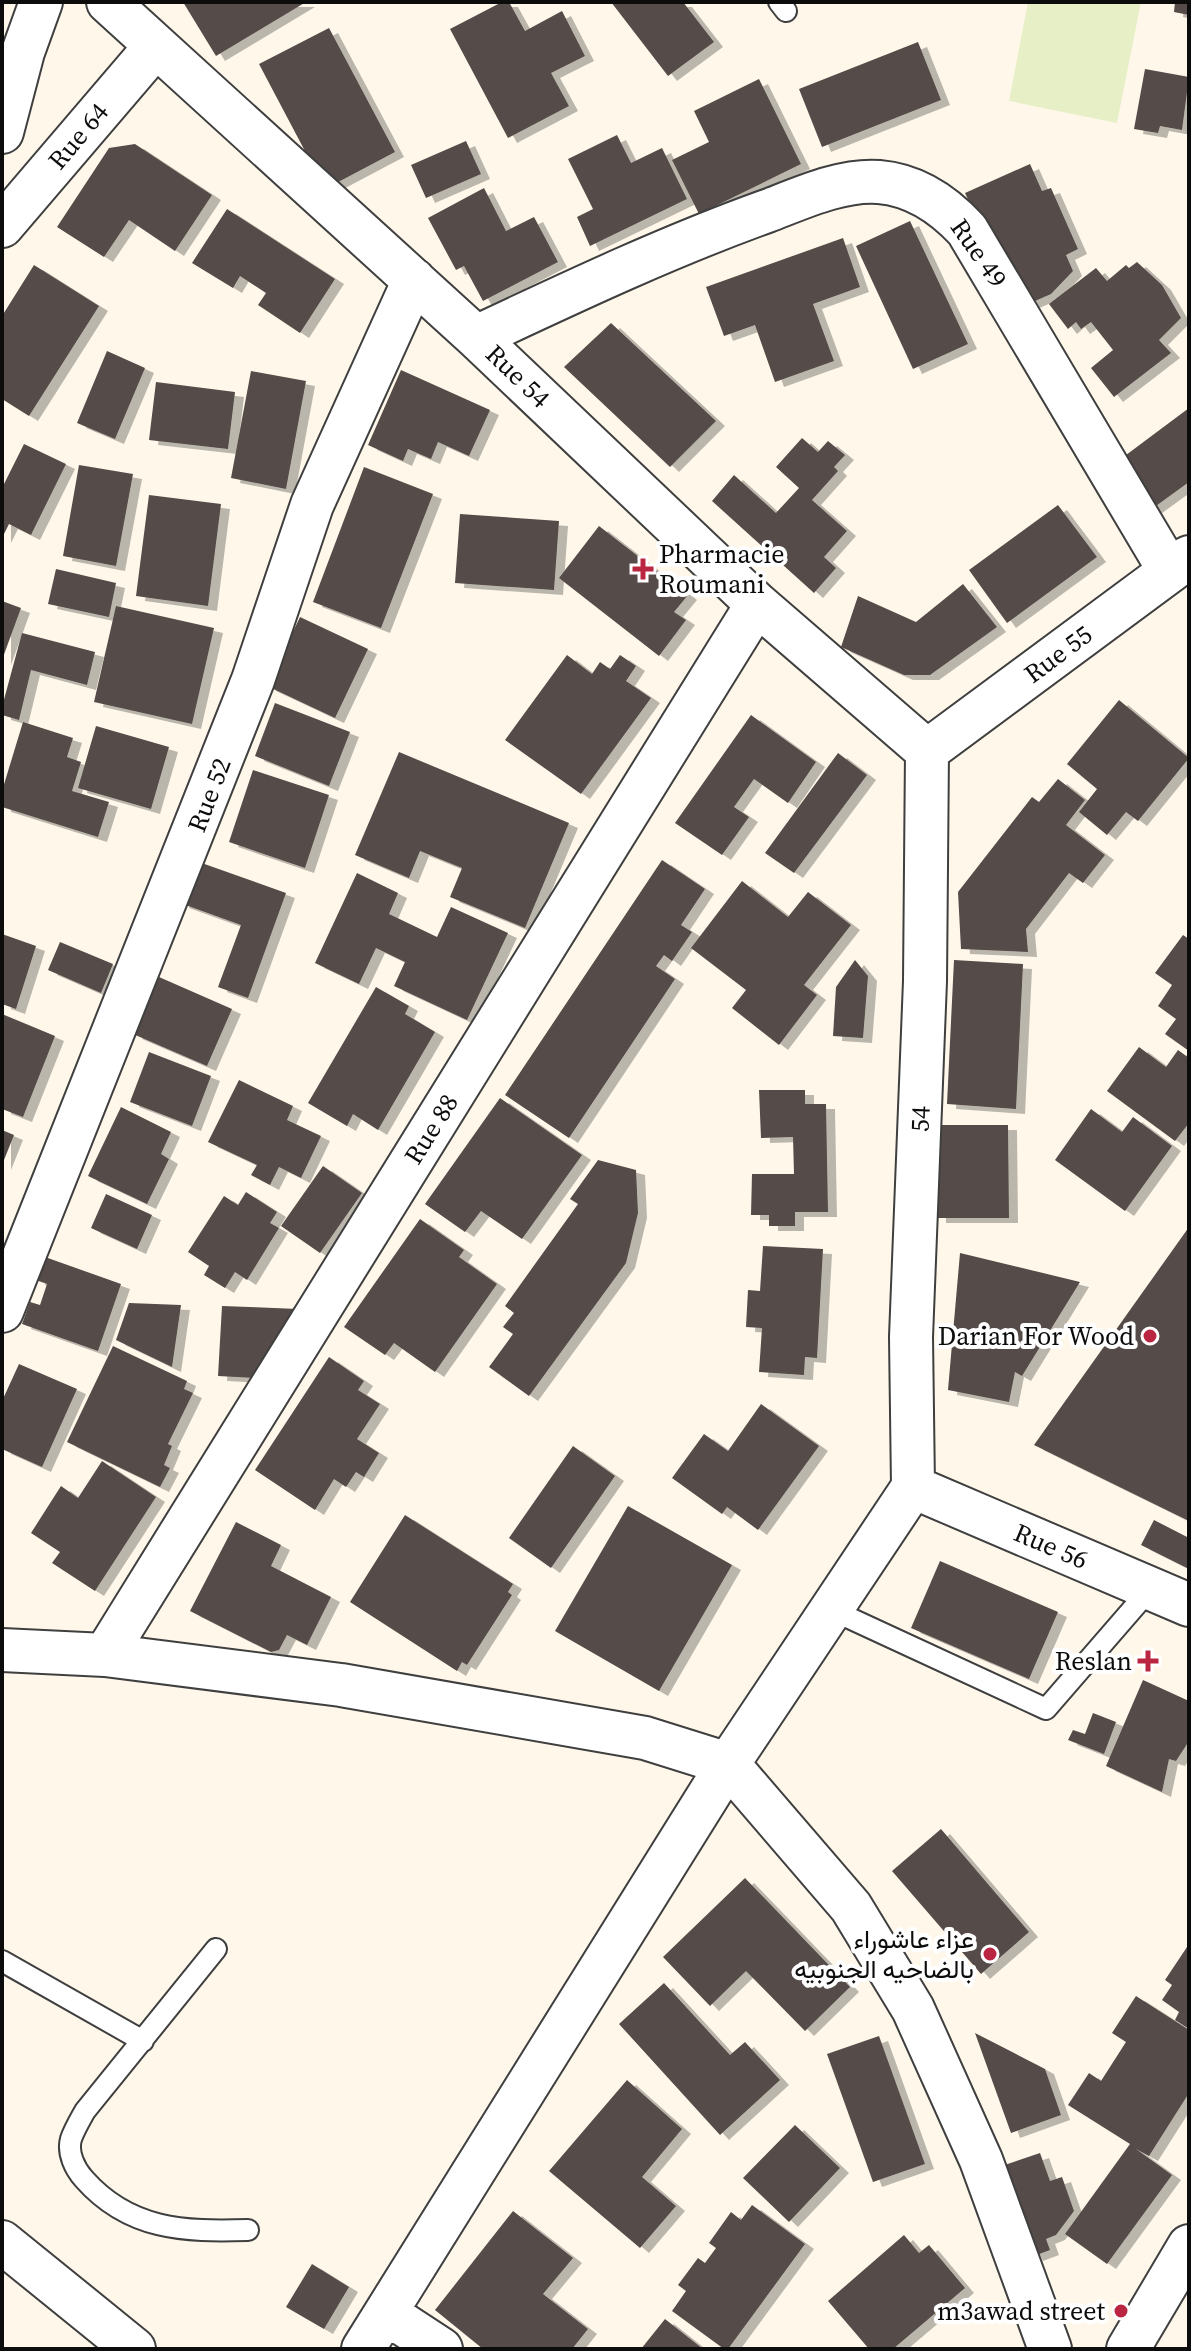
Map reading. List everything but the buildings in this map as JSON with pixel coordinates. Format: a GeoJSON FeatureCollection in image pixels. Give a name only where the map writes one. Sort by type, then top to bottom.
{"type":"FeatureCollection","features":[{"type":"Feature","properties":{"kind":"street"},"geometry":{"type":"LineString","coordinates":[[2,132],[23,52],[41,2]]}},
{"type":"Feature","properties":{"kind":"street","name":"Rue 54"},"geometry":{"type":"LineString","coordinates":[[108,2],[476,337],[757,604],[927,751]]}},
{"type":"Feature","properties":{"kind":"street","name":"Rue 64"},"geometry":{"type":"LineString","coordinates":[[2,226],[155,47]]}},
{"type":"Feature","properties":{"kind":"street","name":"Rue 49"},"geometry":{"type":"LineString","coordinates":[[476,337],[670,247],[824,190],[878,181],[923,193],[949,210],[967,230],[1179,564]]}},
{"type":"Feature","properties":{"kind":"street","name":"Rue 52"},"geometry":{"type":"LineString","coordinates":[[2,1311],[253,680],[312,505],[414,280]]}},
{"type":"Feature","properties":{"kind":"street","name":"Rue 55"},"geometry":{"type":"LineString","coordinates":[[927,751],[1179,564]]}},
{"type":"Feature","properties":{"kind":"street","name":"Rue 88"},"geometry":{"type":"LineString","coordinates":[[105,1655],[757,604]]}},
{"type":"Feature","properties":{"kind":"street","name":"54"},"geometry":{"type":"LineString","coordinates":[[913,1487],[911,1337],[925,981],[927,751]]}},
{"type":"Feature","properties":{"kind":"street"},"geometry":{"type":"LineString","coordinates":[[363,2349],[728,1764],[913,1487]]}},
{"type":"Feature","properties":{"kind":"street","name":"Rue 56"},"geometry":{"type":"LineString","coordinates":[[913,1487],[1189,1605]]}},
{"type":"Feature","properties":{"kind":"street"},"geometry":{"type":"LineString","coordinates":[[2,1650],[105,1655],[341,1685],[645,1738],[728,1764],[851,1907],[913,2009],[981,2160],[1050,2349]]}},
{"type":"Feature","properties":{"kind":"street"},"geometry":{"type":"LineString","coordinates":[[2,2242],[134,2349]]}},
{"type":"Feature","properties":{"kind":"street"},"geometry":{"type":"LineString","coordinates":[[1128,2349],[1189,2246]]}},
{"type":"Feature","properties":{"kind":"street"},"geometry":{"type":"LineString","coordinates":[[386,2313],[441,2349]]}},
{"type":"Feature","properties":{"kind":"lane"},"geometry":{"type":"LineString","coordinates":[[832,1610],[1046,1709],[1150,1589]]}},
{"type":"Feature","properties":{"kind":"lane"},"geometry":{"type":"LineString","coordinates":[[216,1949],[85,2111],[70,2142],[75,2168],[101,2198],[136,2218],[190,2232],[248,2230]]}},
{"type":"Feature","properties":{"kind":"lane"},"geometry":{"type":"LineString","coordinates":[[2,1961],[143,2041]]}},
{"type":"Feature","properties":{"kind":"green space"},"geometry":{"type":"Polygon","coordinates":[[[1028,2],[1141,2],[1117,123],[1009,101],[1028,2]]]}},
{"type":"Feature","properties":{"kind":"place","name":"Pharmacie Roumani"},"geometry":{"type":"Point","coordinates":[643,569]}},
{"type":"Feature","properties":{"kind":"place","name":"Darian For Wood"},"geometry":{"type":"Point","coordinates":[1150,1336]}},
{"type":"Feature","properties":{"kind":"place","name":"Reslan"},"geometry":{"type":"Point","coordinates":[1148,1661]}},
{"type":"Feature","properties":{"kind":"place","name":"عزاء عاشوراء بالضاحيه الجنوبيه"},"geometry":{"type":"Point","coordinates":[990,1954]}},
{"type":"Feature","properties":{"kind":"place","name":"m3awad street"},"geometry":{"type":"Point","coordinates":[1121,2311]}}]}
